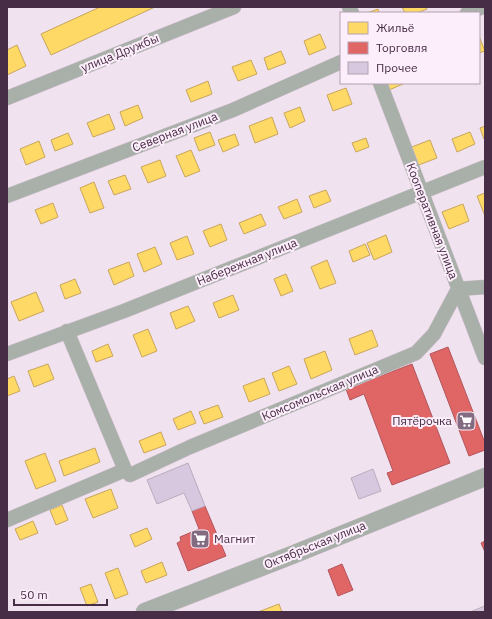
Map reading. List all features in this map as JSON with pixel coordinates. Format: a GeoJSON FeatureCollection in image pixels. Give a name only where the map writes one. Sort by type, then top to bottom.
{"type":"FeatureCollection","features":[{"type":"Feature","properties":{"kind":"street","name":"улица Дружбы"},"geometry":{"type":"LineString","coordinates":[[7,98],[234,7]]}},
{"type":"Feature","properties":{"kind":"street"},"geometry":{"type":"LineString","coordinates":[[470,12],[483,7]]}},
{"type":"Feature","properties":{"kind":"street","name":"Северная улица"},"geometry":{"type":"LineString","coordinates":[[7,196],[234,110],[340,62]]}},
{"type":"Feature","properties":{"kind":"street","name":"Кооперативная улица"},"geometry":{"type":"LineString","coordinates":[[380,84],[485,358]]}},
{"type":"Feature","properties":{"kind":"street","name":"Набережная улица"},"geometry":{"type":"LineString","coordinates":[[7,354],[124,311],[485,167]]}},
{"type":"Feature","properties":{"kind":"street"},"geometry":{"type":"LineString","coordinates":[[458,289],[485,287]]}},
{"type":"Feature","properties":{"kind":"street","name":"Комсомольская улица"},"geometry":{"type":"LineString","coordinates":[[7,520],[190,447],[416,353],[434,334],[458,289]]}},
{"type":"Feature","properties":{"kind":"street"},"geometry":{"type":"LineString","coordinates":[[67,331],[127,472]]}},
{"type":"Feature","properties":{"kind":"street","name":"Октябрьская улица"},"geometry":{"type":"LineString","coordinates":[[145,612],[292,555],[485,476]]}},
{"type":"Feature","properties":{"kind":"building: Жильё"},"geometry":{"type":"Polygon","coordinates":[[[100,7],[155,7],[51,55],[41,34],[100,7]]]}},
{"type":"Feature","properties":{"kind":"building: Жильё"},"geometry":{"type":"Polygon","coordinates":[[[402,7],[426,7],[427,9],[420,12],[404,12],[402,7]]]}},
{"type":"Feature","properties":{"kind":"building: Жильё"},"geometry":{"type":"Polygon","coordinates":[[[378,9],[379,12],[370,12],[378,9]]]}},
{"type":"Feature","properties":{"kind":"building: Жильё"},"geometry":{"type":"Polygon","coordinates":[[[320,34],[326,48],[309,55],[304,41],[320,34]]]}},
{"type":"Feature","properties":{"kind":"building: Жильё"},"geometry":{"type":"Polygon","coordinates":[[[480,38],[485,51],[480,53],[480,38]]]}},
{"type":"Feature","properties":{"kind":"building: Жильё"},"geometry":{"type":"Polygon","coordinates":[[[17,45],[26,66],[7,75],[7,50],[17,45]]]}},
{"type":"Feature","properties":{"kind":"building: Жильё"},"geometry":{"type":"Polygon","coordinates":[[[281,51],[286,63],[268,70],[264,58],[281,51]]]}},
{"type":"Feature","properties":{"kind":"building: Жильё"},"geometry":{"type":"Polygon","coordinates":[[[251,60],[257,74],[238,81],[232,67],[251,60]]]}},
{"type":"Feature","properties":{"kind":"building: Жильё"},"geometry":{"type":"Polygon","coordinates":[[[208,81],[212,94],[191,102],[186,90],[208,81]]]}},
{"type":"Feature","properties":{"kind":"building: Жильё"},"geometry":{"type":"Polygon","coordinates":[[[386,84],[403,84],[389,90],[386,84]]]}},
{"type":"Feature","properties":{"kind":"building: Жильё"},"geometry":{"type":"Polygon","coordinates":[[[346,88],[352,104],[333,111],[327,95],[346,88]]]}},
{"type":"Feature","properties":{"kind":"building: Жильё"},"geometry":{"type":"Polygon","coordinates":[[[138,105],[143,118],[125,126],[120,112],[138,105]]]}},
{"type":"Feature","properties":{"kind":"building: Жильё"},"geometry":{"type":"Polygon","coordinates":[[[300,107],[305,121],[290,128],[284,113],[300,107]]]}},
{"type":"Feature","properties":{"kind":"building: Жильё"},"geometry":{"type":"Polygon","coordinates":[[[109,114],[115,129],[93,137],[87,123],[109,114]]]}},
{"type":"Feature","properties":{"kind":"building: Жильё"},"geometry":{"type":"Polygon","coordinates":[[[272,117],[278,134],[255,143],[249,126],[272,117]]]}},
{"type":"Feature","properties":{"kind":"building: Жильё"},"geometry":{"type":"Polygon","coordinates":[[[485,126],[485,139],[484,139],[480,128],[485,126]]]}},
{"type":"Feature","properties":{"kind":"building: Жильё"},"geometry":{"type":"Polygon","coordinates":[[[210,132],[215,145],[199,151],[194,138],[210,132]]]}},
{"type":"Feature","properties":{"kind":"building: Жильё"},"geometry":{"type":"Polygon","coordinates":[[[470,132],[475,144],[457,152],[452,139],[470,132]]]}},
{"type":"Feature","properties":{"kind":"building: Жильё"},"geometry":{"type":"Polygon","coordinates":[[[68,133],[73,144],[55,151],[51,140],[68,133]]]}},
{"type":"Feature","properties":{"kind":"building: Жильё"},"geometry":{"type":"Polygon","coordinates":[[[235,134],[239,145],[223,152],[218,140],[235,134]]]}},
{"type":"Feature","properties":{"kind":"building: Жильё"},"geometry":{"type":"Polygon","coordinates":[[[366,138],[369,147],[356,152],[352,143],[366,138]]]}},
{"type":"Feature","properties":{"kind":"building: Жильё"},"geometry":{"type":"Polygon","coordinates":[[[430,140],[437,158],[416,166],[409,148],[430,140]]]}},
{"type":"Feature","properties":{"kind":"building: Жильё"},"geometry":{"type":"Polygon","coordinates":[[[39,141],[45,157],[26,165],[20,149],[39,141]]]}},
{"type":"Feature","properties":{"kind":"building: Жильё"},"geometry":{"type":"Polygon","coordinates":[[[191,150],[200,171],[185,177],[176,156],[191,150]]]}},
{"type":"Feature","properties":{"kind":"building: Жильё"},"geometry":{"type":"Polygon","coordinates":[[[160,160],[166,176],[148,183],[141,167],[160,160]]]}},
{"type":"Feature","properties":{"kind":"building: Жильё"},"geometry":{"type":"Polygon","coordinates":[[[125,175],[131,189],[114,195],[108,181],[125,175]]]}},
{"type":"Feature","properties":{"kind":"building: Жильё"},"geometry":{"type":"Polygon","coordinates":[[[94,182],[104,208],[90,213],[80,188],[94,182]]]}},
{"type":"Feature","properties":{"kind":"building: Жильё"},"geometry":{"type":"Polygon","coordinates":[[[326,190],[331,201],[314,208],[309,196],[326,190]]]}},
{"type":"Feature","properties":{"kind":"building: Жильё"},"geometry":{"type":"Polygon","coordinates":[[[485,193],[485,216],[477,196],[485,193]]]}},
{"type":"Feature","properties":{"kind":"building: Жильё"},"geometry":{"type":"Polygon","coordinates":[[[297,199],[302,212],[284,219],[278,207],[297,199]]]}},
{"type":"Feature","properties":{"kind":"building: Жильё"},"geometry":{"type":"Polygon","coordinates":[[[53,203],[58,217],[41,224],[35,210],[53,203]]]}},
{"type":"Feature","properties":{"kind":"building: Жильё"},"geometry":{"type":"Polygon","coordinates":[[[463,204],[469,221],[449,229],[442,212],[463,204]]]}},
{"type":"Feature","properties":{"kind":"building: Жильё"},"geometry":{"type":"Polygon","coordinates":[[[261,214],[266,225],[244,234],[239,223],[261,214]]]}},
{"type":"Feature","properties":{"kind":"building: Жильё"},"geometry":{"type":"Polygon","coordinates":[[[221,224],[227,240],[210,247],[203,231],[221,224]]]}},
{"type":"Feature","properties":{"kind":"building: Жильё"},"geometry":{"type":"Polygon","coordinates":[[[386,235],[392,252],[374,260],[367,243],[386,235]]]}},
{"type":"Feature","properties":{"kind":"building: Жильё"},"geometry":{"type":"Polygon","coordinates":[[[187,236],[194,254],[177,260],[170,243],[187,236]]]}},
{"type":"Feature","properties":{"kind":"building: Жильё"},"geometry":{"type":"Polygon","coordinates":[[[365,244],[370,255],[353,262],[349,251],[365,244]]]}},
{"type":"Feature","properties":{"kind":"building: Жильё"},"geometry":{"type":"Polygon","coordinates":[[[155,247],[162,264],[144,272],[137,254],[155,247]]]}},
{"type":"Feature","properties":{"kind":"building: Жильё"},"geometry":{"type":"Polygon","coordinates":[[[327,260],[336,283],[320,289],[311,267],[327,260]]]}},
{"type":"Feature","properties":{"kind":"building: Жильё"},"geometry":{"type":"Polygon","coordinates":[[[129,262],[134,276],[114,285],[108,270],[129,262]]]}},
{"type":"Feature","properties":{"kind":"building: Жильё"},"geometry":{"type":"Polygon","coordinates":[[[286,274],[293,291],[281,296],[274,279],[286,274]]]}},
{"type":"Feature","properties":{"kind":"building: Жильё"},"geometry":{"type":"Polygon","coordinates":[[[75,279],[81,293],[65,299],[60,285],[75,279]]]}},
{"type":"Feature","properties":{"kind":"building: Жильё"},"geometry":{"type":"Polygon","coordinates":[[[36,292],[44,311],[19,321],[11,302],[36,292]]]}},
{"type":"Feature","properties":{"kind":"building: Жильё"},"geometry":{"type":"Polygon","coordinates":[[[233,295],[239,310],[219,318],[213,303],[233,295]]]}},
{"type":"Feature","properties":{"kind":"building: Жильё"},"geometry":{"type":"Polygon","coordinates":[[[188,306],[195,321],[176,329],[170,313],[188,306]]]}},
{"type":"Feature","properties":{"kind":"building: Жильё"},"geometry":{"type":"Polygon","coordinates":[[[148,329],[157,351],[142,357],[133,335],[148,329]]]}},
{"type":"Feature","properties":{"kind":"building: Жильё"},"geometry":{"type":"Polygon","coordinates":[[[372,330],[378,346],[355,355],[349,339],[372,330]]]}},
{"type":"Feature","properties":{"kind":"building: Жильё"},"geometry":{"type":"Polygon","coordinates":[[[108,344],[113,356],[96,362],[92,351],[108,344]]]}},
{"type":"Feature","properties":{"kind":"building: Жильё"},"geometry":{"type":"Polygon","coordinates":[[[325,351],[332,370],[311,379],[304,359],[325,351]]]}},
{"type":"Feature","properties":{"kind":"building: Жильё"},"geometry":{"type":"Polygon","coordinates":[[[48,364],[54,379],[34,387],[28,371],[48,364]]]}},
{"type":"Feature","properties":{"kind":"building: Жильё"},"geometry":{"type":"Polygon","coordinates":[[[289,366],[297,384],[279,391],[272,373],[289,366]]]}},
{"type":"Feature","properties":{"kind":"building: Жильё"},"geometry":{"type":"Polygon","coordinates":[[[14,376],[20,391],[7,396],[7,379],[14,376]]]}},
{"type":"Feature","properties":{"kind":"building: Жильё"},"geometry":{"type":"Polygon","coordinates":[[[264,378],[270,394],[249,402],[243,386],[264,378]]]}},
{"type":"Feature","properties":{"kind":"building: Жильё"},"geometry":{"type":"Polygon","coordinates":[[[218,405],[223,417],[204,424],[199,412],[218,405]]]}},
{"type":"Feature","properties":{"kind":"building: Жильё"},"geometry":{"type":"Polygon","coordinates":[[[191,411],[196,423],[178,430],[173,419],[191,411]]]}},
{"type":"Feature","properties":{"kind":"building: Жильё"},"geometry":{"type":"Polygon","coordinates":[[[161,432],[166,445],[144,453],[139,441],[161,432]]]}},
{"type":"Feature","properties":{"kind":"building: Жильё"},"geometry":{"type":"Polygon","coordinates":[[[95,448],[100,462],[64,476],[59,461],[95,448]]]}},
{"type":"Feature","properties":{"kind":"building: Жильё"},"geometry":{"type":"Polygon","coordinates":[[[45,453],[56,481],[36,489],[25,461],[45,453]]]}},
{"type":"Feature","properties":{"kind":"building: Жильё"},"geometry":{"type":"Polygon","coordinates":[[[111,489],[118,508],[93,518],[85,499],[111,489]]]}},
{"type":"Feature","properties":{"kind":"building: Жильё"},"geometry":{"type":"Polygon","coordinates":[[[62,505],[68,520],[56,525],[50,510],[62,505]]]}},
{"type":"Feature","properties":{"kind":"building: Жильё"},"geometry":{"type":"Polygon","coordinates":[[[33,521],[38,533],[20,540],[15,529],[33,521]]]}},
{"type":"Feature","properties":{"kind":"building: Жильё"},"geometry":{"type":"Polygon","coordinates":[[[147,528],[152,539],[135,547],[130,535],[147,528]]]}},
{"type":"Feature","properties":{"kind":"building: Жильё"},"geometry":{"type":"Polygon","coordinates":[[[162,562],[167,575],[146,583],[141,571],[162,562]]]}},
{"type":"Feature","properties":{"kind":"building: Жильё"},"geometry":{"type":"Polygon","coordinates":[[[118,568],[128,594],[115,599],[105,573],[118,568]]]}},
{"type":"Feature","properties":{"kind":"building: Жильё"},"geometry":{"type":"Polygon","coordinates":[[[91,584],[98,602],[87,606],[80,588],[91,584]]]}},
{"type":"Feature","properties":{"kind":"building: Жильё"},"geometry":{"type":"Polygon","coordinates":[[[279,604],[282,612],[258,612],[279,604]]]}},
{"type":"Feature","properties":{"kind":"building: Торговля"},"geometry":{"type":"Polygon","coordinates":[[[448,347],[485,443],[485,450],[469,456],[430,354],[448,347]]]}},
{"type":"Feature","properties":{"kind":"building: Торговля"},"geometry":{"type":"Polygon","coordinates":[[[412,364],[450,463],[392,485],[387,473],[393,471],[364,394],[350,400],[346,389],[412,364]]]}},
{"type":"Feature","properties":{"kind":"building: Торговля","name":"Магнит"},"geometry":{"type":"Polygon","coordinates":[[[205,506],[226,556],[188,571],[177,543],[181,541],[180,537],[199,529],[192,511],[205,506]]]}},
{"type":"Feature","properties":{"kind":"building: Торговля"},"geometry":{"type":"Polygon","coordinates":[[[485,541],[485,552],[481,543],[485,541]]]}},
{"type":"Feature","properties":{"kind":"building: Торговля"},"geometry":{"type":"Polygon","coordinates":[[[342,564],[353,590],[338,596],[328,570],[342,564]]]}},
{"type":"Feature","properties":{"kind":"building: Прочее"},"geometry":{"type":"Polygon","coordinates":[[[188,463],[205,506],[192,511],[184,493],[157,504],[147,480],[188,463]]]}},
{"type":"Feature","properties":{"kind":"building: Прочее"},"geometry":{"type":"Polygon","coordinates":[[[373,469],[381,491],[359,499],[351,478],[373,469]]]}},
{"type":"Feature","properties":{"kind":"building: Прочее"},"geometry":{"type":"Polygon","coordinates":[[[485,606],[485,612],[470,612],[485,606]]]}},
{"type":"Feature","properties":{"kind":"place","name":"Пятёрочка"},"geometry":{"type":"Point","coordinates":[466,421]}},
{"type":"Feature","properties":{"kind":"place","name":"Магнит"},"geometry":{"type":"Point","coordinates":[200,539]}}]}
